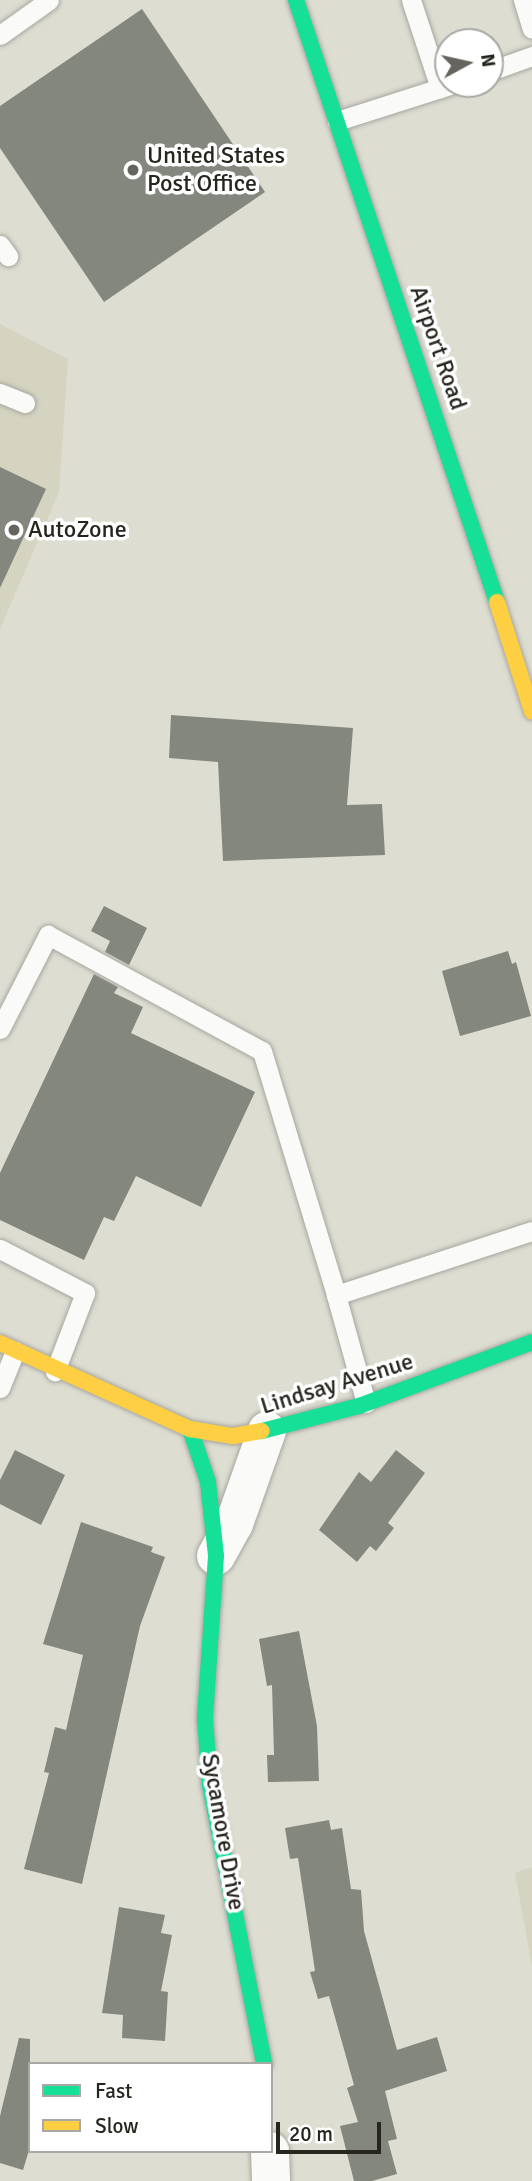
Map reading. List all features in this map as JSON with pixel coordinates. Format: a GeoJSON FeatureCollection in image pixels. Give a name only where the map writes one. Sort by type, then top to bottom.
{"type":"FeatureCollection","features":[{"type":"Feature","properties":{"kind":"street","name":"Airport Road"},"geometry":{"type":"LineString","coordinates":[[296,0],[532,712]]}},
{"type":"Feature","properties":{"kind":"street","name":"Lindsay Avenue"},"geometry":{"type":"LineString","coordinates":[[8,1347],[55,1371],[190,1429],[233,1436],[267,1431],[366,1403],[532,1342]]}},
{"type":"Feature","properties":{"kind":"street","name":"Sycamore Drive"},"geometry":{"type":"LineString","coordinates":[[190,1429],[208,1482],[216,1556],[205,1719],[210,1785],[264,2062]]}},
{"type":"Feature","properties":{"kind":"street","name":"Sycamore Drive"},"geometry":{"type":"LineString","coordinates":[[216,1556],[234,1524],[267,1431]]}},
{"type":"Feature","properties":{"kind":"street"},"geometry":{"type":"LineString","coordinates":[[270,2153],[271,2181]]}},
{"type":"Feature","properties":{"kind":"lane"},"geometry":{"type":"LineString","coordinates":[[0,35],[49,0]]}},
{"type":"Feature","properties":{"kind":"lane"},"geometry":{"type":"LineString","coordinates":[[411,0],[434,57]]}},
{"type":"Feature","properties":{"kind":"lane"},"geometry":{"type":"LineString","coordinates":[[523,0],[532,29]]}},
{"type":"Feature","properties":{"kind":"lane"},"geometry":{"type":"LineString","coordinates":[[504,66],[532,57]]}},
{"type":"Feature","properties":{"kind":"lane"},"geometry":{"type":"LineString","coordinates":[[337,121],[434,90]]}},
{"type":"Feature","properties":{"kind":"lane"},"geometry":{"type":"LineString","coordinates":[[0,393],[25,403]]}},
{"type":"Feature","properties":{"kind":"lane"},"geometry":{"type":"LineString","coordinates":[[0,1030],[48,935],[262,1051],[366,1403]]}},
{"type":"Feature","properties":{"kind":"lane"},"geometry":{"type":"LineString","coordinates":[[336,1295],[532,1231]]}},
{"type":"Feature","properties":{"kind":"lane"},"geometry":{"type":"LineString","coordinates":[[0,1249],[85,1293],[55,1371]]}},
{"type":"Feature","properties":{"kind":"lane"},"geometry":{"type":"LineString","coordinates":[[0,1388],[8,1347]]}},
{"type":"Feature","properties":{"kind":"shaded area"},"geometry":{"type":"Polygon","coordinates":[[[0,324],[68,359],[59,492],[0,629],[0,324]]]}},
{"type":"Feature","properties":{"kind":"shaded area"},"geometry":{"type":"Polygon","coordinates":[[[532,1867],[532,1966],[515,1873],[532,1867]]]}},
{"type":"Feature","properties":{"kind":"building","name":"United States Post Office"},"geometry":{"type":"Polygon","coordinates":[[[142,9],[265,192],[104,302],[0,148],[0,106],[142,9]]]}},
{"type":"Feature","properties":{"kind":"building","name":"AutoZone"},"geometry":{"type":"Polygon","coordinates":[[[0,467],[46,489],[0,588],[0,467]]]}},
{"type":"Feature","properties":{"kind":"building"},"geometry":{"type":"Polygon","coordinates":[[[171,715],[353,728],[347,805],[382,804],[385,855],[223,861],[218,762],[169,758],[171,715]]]}},
{"type":"Feature","properties":{"kind":"building"},"geometry":{"type":"Polygon","coordinates":[[[104,906],[147,928],[129,965],[105,952],[110,941],[91,931],[104,906]]]}},
{"type":"Feature","properties":{"kind":"building"},"geometry":{"type":"Polygon","coordinates":[[[508,951],[512,964],[516,962],[531,1016],[460,1036],[442,971],[508,951]]]}},
{"type":"Feature","properties":{"kind":"building"},"geometry":{"type":"Polygon","coordinates":[[[94,974],[118,987],[114,993],[143,1007],[131,1033],[255,1092],[201,1207],[136,1176],[114,1221],[104,1217],[84,1260],[0,1220],[0,1173],[94,974]]]}},
{"type":"Feature","properties":{"kind":"building"},"geometry":{"type":"Polygon","coordinates":[[[15,1450],[65,1475],[41,1525],[0,1504],[0,1480],[15,1450]]]}},
{"type":"Feature","properties":{"kind":"building"},"geometry":{"type":"Polygon","coordinates":[[[396,1450],[425,1473],[388,1523],[394,1528],[376,1551],[370,1546],[357,1562],[319,1530],[359,1472],[371,1482],[396,1450]]]}},
{"type":"Feature","properties":{"kind":"building"},"geometry":{"type":"Polygon","coordinates":[[[81,1522],[153,1547],[151,1552],[165,1557],[140,1626],[82,1884],[24,1869],[49,1773],[44,1772],[55,1727],[66,1730],[83,1655],[43,1644],[81,1522]]]}},
{"type":"Feature","properties":{"kind":"building"},"geometry":{"type":"Polygon","coordinates":[[[299,1631],[317,1726],[319,1781],[268,1782],[267,1755],[274,1755],[272,1685],[267,1686],[259,1639],[299,1631]]]}},
{"type":"Feature","properties":{"kind":"building"},"geometry":{"type":"Polygon","coordinates":[[[329,1820],[331,1830],[342,1828],[351,1889],[361,1890],[364,1931],[397,2050],[437,2037],[447,2071],[385,2091],[397,2139],[388,2141],[397,2174],[372,2181],[354,2181],[340,2126],[358,2122],[347,2088],[354,2085],[329,1996],[318,1999],[310,1972],[315,1971],[298,1858],[290,1859],[285,1828],[329,1820]]]}},
{"type":"Feature","properties":{"kind":"building"},"geometry":{"type":"Polygon","coordinates":[[[119,1907],[165,1915],[161,1933],[172,1935],[161,1991],[168,1992],[165,2041],[122,2038],[123,2015],[102,2013],[119,1907]]]}},
{"type":"Feature","properties":{"kind":"building"},"geometry":{"type":"Polygon","coordinates":[[[19,2038],[30,2039],[28,2153],[23,2170],[0,2163],[0,2116],[19,2038]]]}},
{"type":"Feature","properties":{"kind":"traffic: fast"},"geometry":{"type":"LineString","coordinates":[[296,0],[497,602]]}},
{"type":"Feature","properties":{"kind":"traffic: fast"},"geometry":{"type":"LineString","coordinates":[[262,1431],[359,1406],[532,1342]]}},
{"type":"Feature","properties":{"kind":"traffic: fast"},"geometry":{"type":"LineString","coordinates":[[190,1429],[208,1482],[216,1556],[205,1719],[210,1785],[264,2062]]}},
{"type":"Feature","properties":{"kind":"traffic: slow"},"geometry":{"type":"LineString","coordinates":[[497,602],[532,712]]}},
{"type":"Feature","properties":{"kind":"traffic: slow"},"geometry":{"type":"LineString","coordinates":[[0,1343],[190,1429],[233,1436],[262,1431]]}},
{"type":"Feature","properties":{"kind":"place","name":"United States Post Office"},"geometry":{"type":"Point","coordinates":[133,170]}},
{"type":"Feature","properties":{"kind":"place","name":"AutoZone"},"geometry":{"type":"Point","coordinates":[14,530]}}]}
